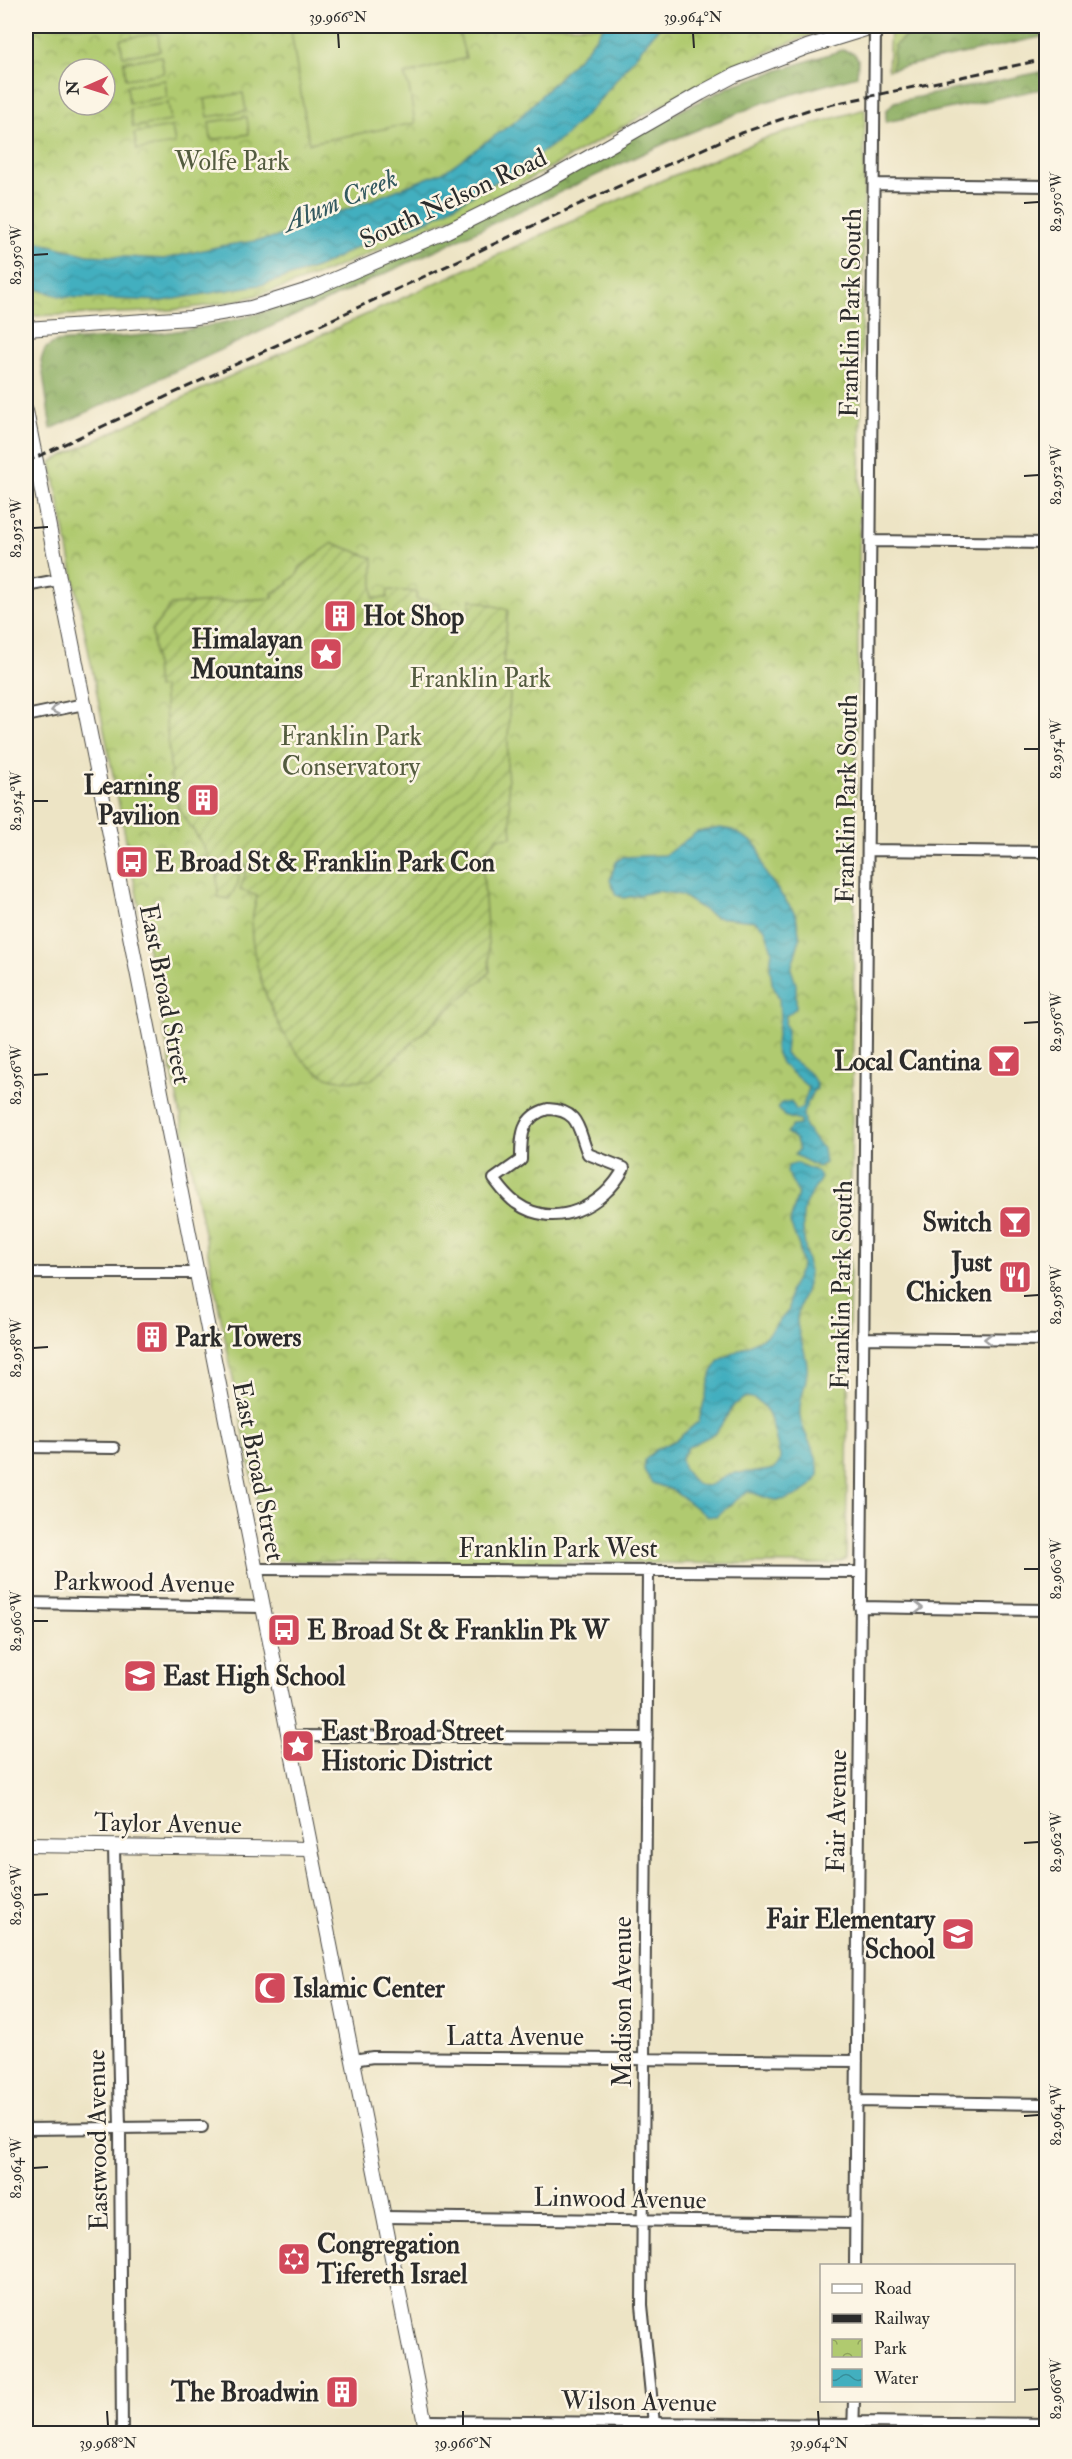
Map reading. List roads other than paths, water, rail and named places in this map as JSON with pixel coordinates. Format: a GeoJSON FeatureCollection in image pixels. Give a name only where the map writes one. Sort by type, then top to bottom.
{"type":"FeatureCollection","features":[{"type":"Feature","properties":{"kind":"main road","name":"South Nelson Road"},"geometry":{"type":"LineString","coordinates":[[26,329],[190,318],[251,308],[312,289],[447,231],[544,183],[735,75],[807,47],[875,26]]}},
{"type":"Feature","properties":{"kind":"main road","name":"East Broad Street"},"geometry":{"type":"LineString","coordinates":[[26,411],[426,2427]]}},
{"type":"Feature","properties":{"kind":"main road","name":"Taylor Avenue"},"geometry":{"type":"LineString","coordinates":[[26,1845],[311,1849]]}},
{"type":"Feature","properties":{"kind":"street","name":"Franklin Park South"},"geometry":{"type":"LineString","coordinates":[[861,1572],[875,26]]}},
{"type":"Feature","properties":{"kind":"street"},"geometry":{"type":"LineString","coordinates":[[874,184],[1047,186]]}},
{"type":"Feature","properties":{"kind":"street"},"geometry":{"type":"LineString","coordinates":[[870,540],[1047,543]]}},
{"type":"Feature","properties":{"kind":"street"},"geometry":{"type":"LineString","coordinates":[[26,586],[58,580]]}},
{"type":"Feature","properties":{"kind":"street"},"geometry":{"type":"LineString","coordinates":[[26,716],[84,704]]}},
{"type":"Feature","properties":{"kind":"street"},"geometry":{"type":"LineString","coordinates":[[868,850],[1047,852]]}},
{"type":"Feature","properties":{"kind":"street"},"geometry":{"type":"LineString","coordinates":[[548,1109],[566,1112],[573,1117],[579,1124],[588,1154],[624,1168],[615,1185],[603,1198],[580,1210],[558,1214],[536,1212],[518,1205],[494,1179],[520,1160],[521,1138],[526,1122],[532,1115],[548,1109]]}},
{"type":"Feature","properties":{"kind":"street"},"geometry":{"type":"LineString","coordinates":[[26,1273],[196,1274]]}},
{"type":"Feature","properties":{"kind":"street"},"geometry":{"type":"LineString","coordinates":[[863,1338],[1047,1340]]}},
{"type":"Feature","properties":{"kind":"street"},"geometry":{"type":"LineString","coordinates":[[26,1447],[114,1448]]}},
{"type":"Feature","properties":{"kind":"street","name":"Franklin Park West"},"geometry":{"type":"LineString","coordinates":[[254,1569],[861,1572]]}},
{"type":"Feature","properties":{"kind":"street","name":"Madison Avenue"},"geometry":{"type":"LineString","coordinates":[[648,1570],[642,2305],[654,2428]]}},
{"type":"Feature","properties":{"kind":"street","name":"Fair Avenue"},"geometry":{"type":"LineString","coordinates":[[855,2264],[861,1572]]}},
{"type":"Feature","properties":{"kind":"street","name":"Parkwood Avenue"},"geometry":{"type":"LineString","coordinates":[[26,1602],[262,1606]]}},
{"type":"Feature","properties":{"kind":"street"},"geometry":{"type":"LineString","coordinates":[[860,1607],[1047,1610]]}},
{"type":"Feature","properties":{"kind":"street"},"geometry":{"type":"LineString","coordinates":[[288,1736],[647,1738]]}},
{"type":"Feature","properties":{"kind":"street","name":"Eastwood Avenue"},"geometry":{"type":"LineString","coordinates":[[114,1847],[120,2128],[122,2433]]}},
{"type":"Feature","properties":{"kind":"street","name":"Latta Avenue"},"geometry":{"type":"LineString","coordinates":[[353,2060],[373,2057],[857,2061]]}},
{"type":"Feature","properties":{"kind":"street"},"geometry":{"type":"LineString","coordinates":[[856,2101],[1047,2104]]}},
{"type":"Feature","properties":{"kind":"street"},"geometry":{"type":"LineString","coordinates":[[26,2128],[202,2127]]}},
{"type":"Feature","properties":{"kind":"street","name":"Linwood Avenue"},"geometry":{"type":"LineString","coordinates":[[384,2217],[855,2223]]}},
{"type":"Feature","properties":{"kind":"street"},"geometry":{"type":"LineString","coordinates":[[853,2427],[854,2402]]}},
{"type":"Feature","properties":{"kind":"street","name":"Wilson Avenue"},"geometry":{"type":"LineString","coordinates":[[426,2427],[654,2428],[1047,2424]]}},
{"type":"Feature","properties":{"kind":"water"},"geometry":{"type":"Polygon","coordinates":[[[604,26],[660,26],[598,102],[563,138],[513,172],[429,220],[366,242],[319,267],[265,284],[163,301],[63,297],[26,286],[26,239],[88,255],[164,259],[221,246],[274,238],[445,171],[517,120],[586,50],[604,26]]]}},
{"type":"Feature","properties":{"kind":"water"},"geometry":{"type":"Polygon","coordinates":[[[720,828],[732,830],[753,842],[759,849],[764,871],[796,915],[800,938],[791,969],[796,984],[796,1008],[786,1016],[785,1054],[809,1073],[816,1083],[817,1089],[813,1091],[803,1113],[805,1127],[823,1148],[825,1163],[818,1167],[795,1155],[799,1149],[796,1140],[787,1133],[792,1126],[800,1125],[800,1121],[784,1116],[778,1108],[782,1103],[791,1101],[796,1110],[802,1108],[809,1088],[781,1063],[775,1049],[780,1018],[779,998],[772,983],[770,967],[772,950],[765,929],[755,921],[715,917],[681,895],[658,891],[624,898],[616,895],[610,880],[616,862],[623,857],[665,855],[697,832],[720,828]]]}},
{"type":"Feature","properties":{"kind":"water"},"geometry":{"type":"Polygon","coordinates":[[[797,1163],[816,1171],[821,1177],[804,1209],[803,1227],[809,1274],[797,1318],[807,1365],[800,1417],[818,1464],[817,1478],[806,1490],[784,1500],[775,1500],[748,1491],[716,1516],[707,1516],[672,1490],[652,1483],[644,1470],[645,1460],[657,1449],[676,1440],[699,1421],[712,1372],[720,1360],[766,1336],[789,1310],[790,1291],[802,1266],[799,1246],[790,1223],[798,1193],[787,1172],[788,1166],[797,1163]],[[746,1397],[734,1405],[716,1433],[688,1447],[681,1458],[685,1471],[694,1482],[706,1486],[733,1473],[766,1471],[777,1466],[780,1456],[770,1419],[767,1411],[755,1399],[746,1397]]]}},
{"type":"Feature","properties":{"kind":"railway"},"geometry":{"type":"LineString","coordinates":[[26,462],[599,195],[730,137],[808,110],[1046,59]]}},
{"type":"Feature","properties":{"kind":"place","name":"Hot Shop"},"geometry":{"type":"Point","coordinates":[340,616]}},
{"type":"Feature","properties":{"kind":"place","name":"Himalayan Mountains"},"geometry":{"type":"Point","coordinates":[326,654]}},
{"type":"Feature","properties":{"kind":"place","name":"Learning Pavilion"},"geometry":{"type":"Point","coordinates":[203,800]}},
{"type":"Feature","properties":{"kind":"place","name":"E Broad St & Franklin Park Con"},"geometry":{"type":"Point","coordinates":[132,862]}},
{"type":"Feature","properties":{"kind":"place","name":"Local Cantina"},"geometry":{"type":"Point","coordinates":[1004,1061]}},
{"type":"Feature","properties":{"kind":"place","name":"Switch"},"geometry":{"type":"Point","coordinates":[1015,1222]}},
{"type":"Feature","properties":{"kind":"place","name":"Just Chicken"},"geometry":{"type":"Point","coordinates":[1015,1277]}},
{"type":"Feature","properties":{"kind":"place","name":"Park Towers"},"geometry":{"type":"Point","coordinates":[152,1337]}},
{"type":"Feature","properties":{"kind":"place","name":"E Broad St & Franklin Pk W"},"geometry":{"type":"Point","coordinates":[284,1630]}},
{"type":"Feature","properties":{"kind":"place","name":"East High School"},"geometry":{"type":"Point","coordinates":[140,1676]}},
{"type":"Feature","properties":{"kind":"place","name":"East Broad Street Historic District"},"geometry":{"type":"Point","coordinates":[298,1746]}},
{"type":"Feature","properties":{"kind":"place","name":"Fair Elementary School"},"geometry":{"type":"Point","coordinates":[958,1934]}},
{"type":"Feature","properties":{"kind":"place","name":"Islamic Center"},"geometry":{"type":"Point","coordinates":[270,1988]}},
{"type":"Feature","properties":{"kind":"place","name":"Congregation Tifereth Israel"},"geometry":{"type":"Point","coordinates":[294,2259]}},
{"type":"Feature","properties":{"kind":"place","name":"The Broadwin"},"geometry":{"type":"Point","coordinates":[342,2392]}},
{"type":"Feature","properties":{"kind":"park label","name":"Wolfe Park"},"geometry":{"type":"Point","coordinates":[232,161]}},
{"type":"Feature","properties":{"kind":"park label","name":"Franklin Park"},"geometry":{"type":"Point","coordinates":[480,678]}},
{"type":"Feature","properties":{"kind":"park label","name":"Franklin Park Conservatory"},"geometry":{"type":"Point","coordinates":[351,751]}},
{"type":"Feature","properties":{"kind":"water label","name":"Alum Creek"},"geometry":{"type":"Point","coordinates":[340,200]}}]}
